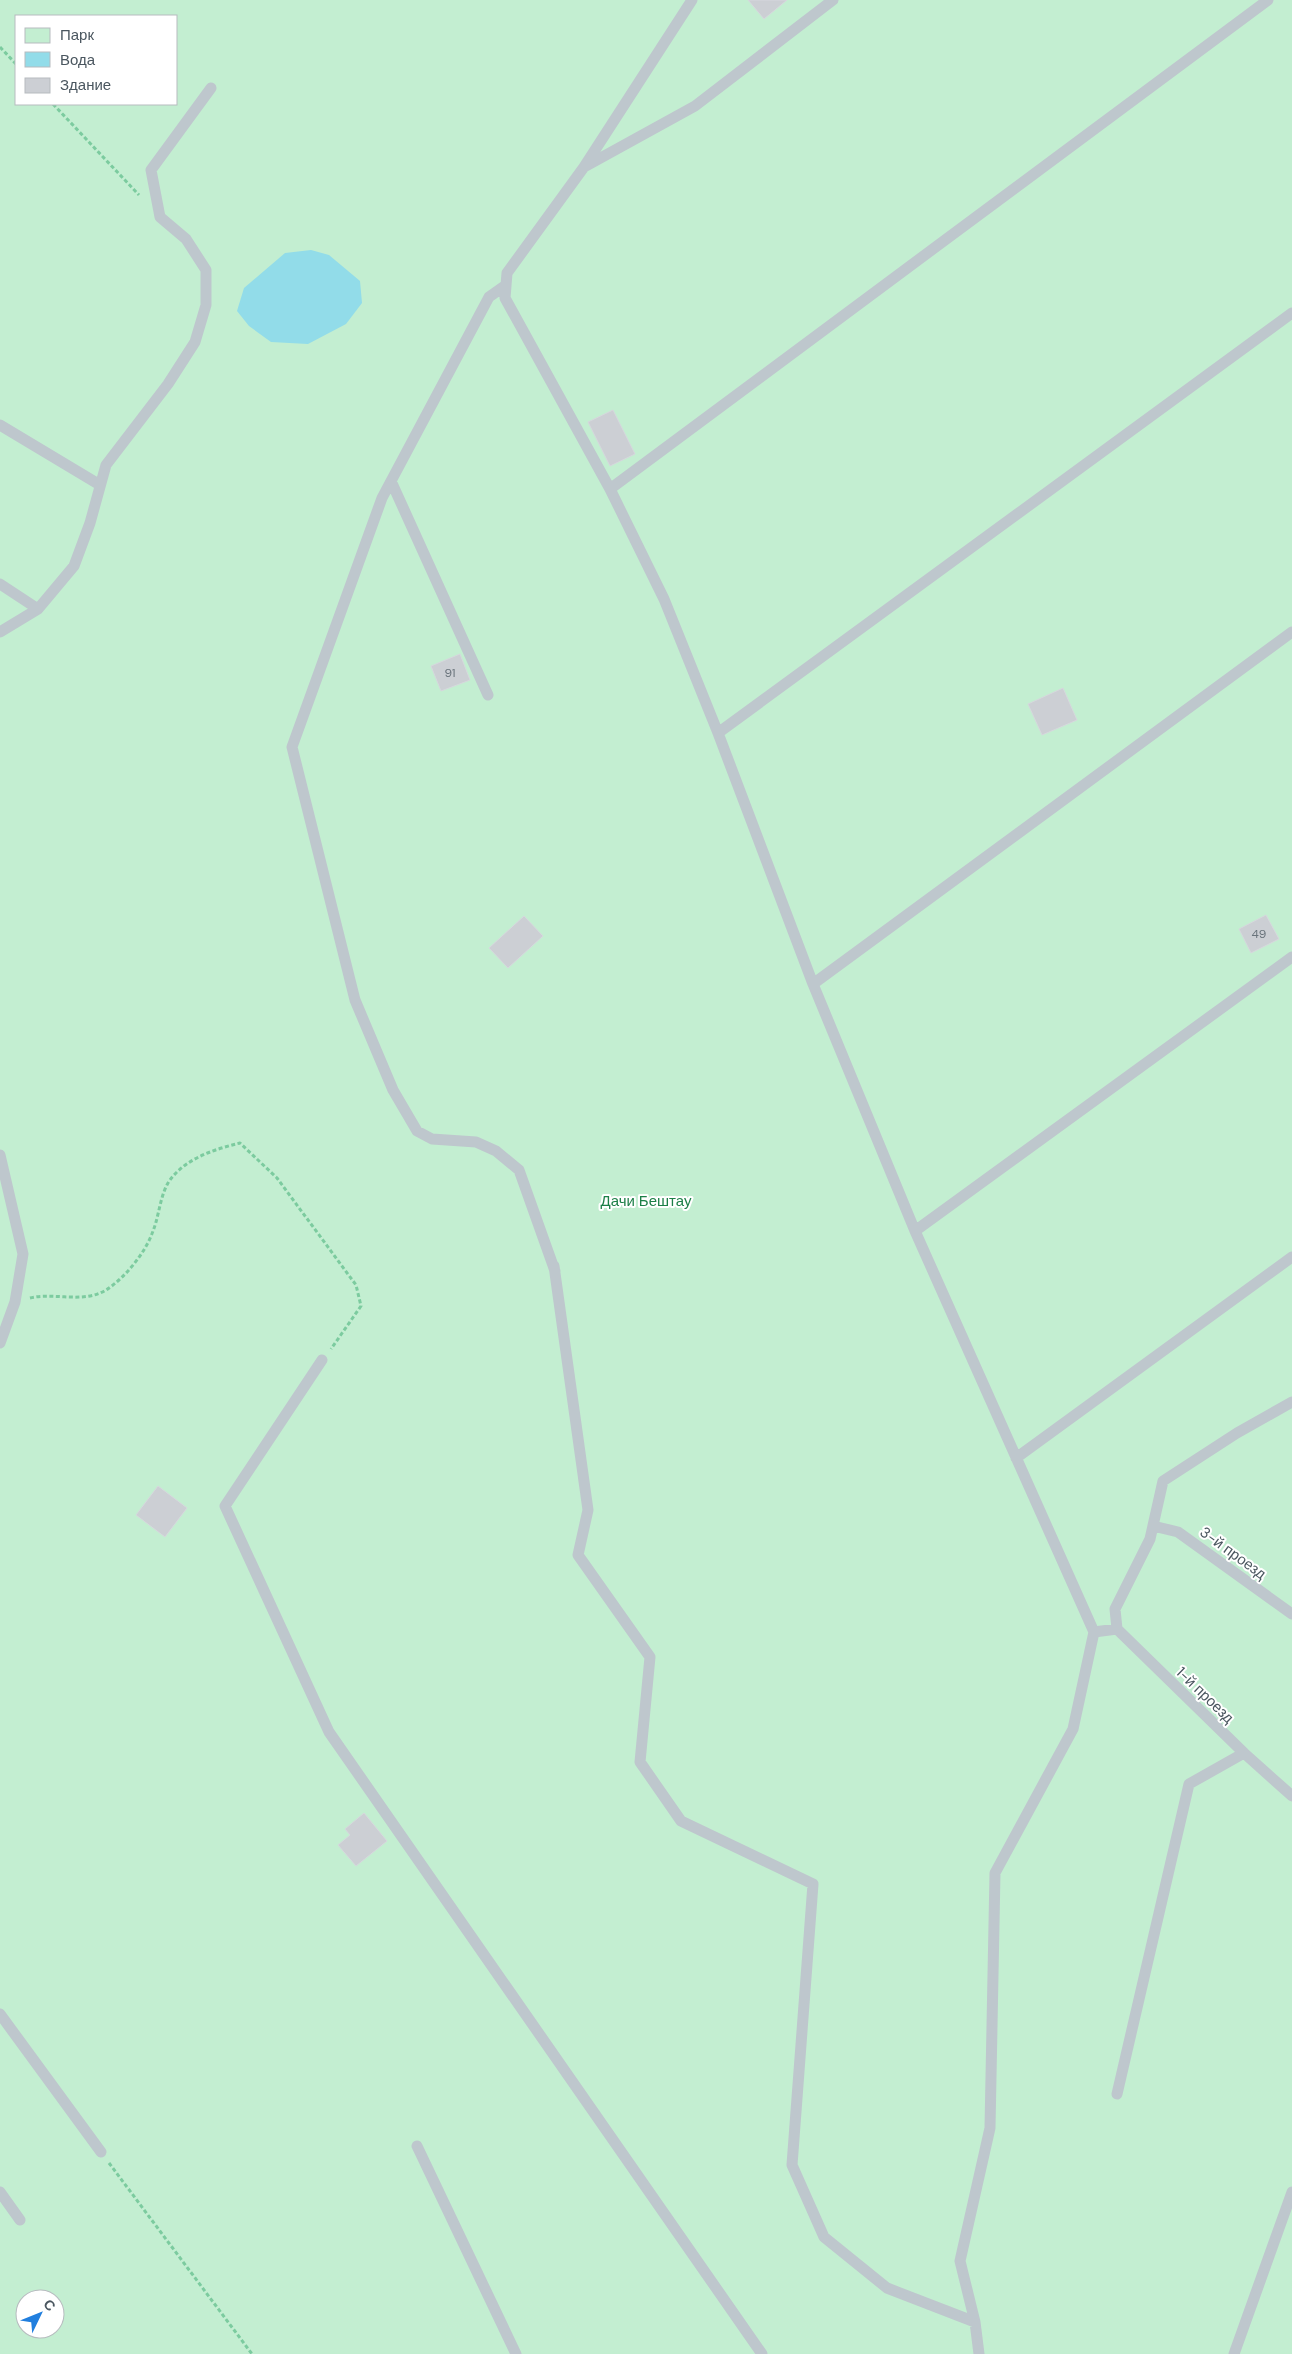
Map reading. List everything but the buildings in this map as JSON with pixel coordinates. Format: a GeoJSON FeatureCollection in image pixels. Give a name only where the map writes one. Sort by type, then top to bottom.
{"type":"FeatureCollection","features":[{"type":"Feature","properties":{"kind":"lane"},"geometry":{"type":"LineString","coordinates":[[692,0],[584,167],[507,273],[505,298],[610,489],[664,599],[718,733],[813,984],[915,1231],[1094,1632],[1073,1729],[995,1873],[990,2128],[960,2261],[976,2322],[979,2354]]}},
{"type":"Feature","properties":{"kind":"lane"},"geometry":{"type":"LineString","coordinates":[[584,167],[695,106],[833,0]]}},
{"type":"Feature","properties":{"kind":"lane"},"geometry":{"type":"LineString","coordinates":[[610,489],[1268,0]]}},
{"type":"Feature","properties":{"kind":"lane"},"geometry":{"type":"LineString","coordinates":[[0,632],[38,609],[74,566],[90,523],[106,466],[168,384],[195,342],[206,305],[206,270],[186,239],[160,217],[151,170],[211,88]]}},
{"type":"Feature","properties":{"kind":"lane"},"geometry":{"type":"LineString","coordinates":[[506,285],[489,297],[382,498],[292,746],[355,1000],[393,1090],[418,1131],[432,1139],[476,1142],[496,1151],[519,1170],[555,1269],[588,1510],[578,1555],[650,1656],[640,1762],[680,1821],[813,1884],[792,2165],[824,2237],[887,2288],[976,2322]]}},
{"type":"Feature","properties":{"kind":"lane"},"geometry":{"type":"LineString","coordinates":[[718,733],[1292,313]]}},
{"type":"Feature","properties":{"kind":"lane"},"geometry":{"type":"LineString","coordinates":[[0,425],[18,434],[100,485]]}},
{"type":"Feature","properties":{"kind":"lane"},"geometry":{"type":"LineString","coordinates":[[391,481],[488,695]]}},
{"type":"Feature","properties":{"kind":"lane"},"geometry":{"type":"LineString","coordinates":[[0,584],[38,609]]}},
{"type":"Feature","properties":{"kind":"lane"},"geometry":{"type":"LineString","coordinates":[[813,984],[1292,632]]}},
{"type":"Feature","properties":{"kind":"lane"},"geometry":{"type":"LineString","coordinates":[[915,1231],[1292,957]]}},
{"type":"Feature","properties":{"kind":"lane"},"geometry":{"type":"LineString","coordinates":[[0,1155],[23,1254],[15,1302],[0,1343]]}},
{"type":"Feature","properties":{"kind":"lane"},"geometry":{"type":"LineString","coordinates":[[1016,1458],[1292,1258]]}},
{"type":"Feature","properties":{"kind":"lane"},"geometry":{"type":"LineString","coordinates":[[322,1360],[225,1506],[328,1732],[762,2354]]}},
{"type":"Feature","properties":{"kind":"lane"},"geometry":{"type":"LineString","coordinates":[[1094,1632],[1117,1630],[1116,1609],[1150,1539],[1163,1481],[1237,1433],[1292,1402]]}},
{"type":"Feature","properties":{"kind":"lane","name":"3-й проезд"},"geometry":{"type":"LineString","coordinates":[[1153,1526],[1178,1532],[1292,1614]]}},
{"type":"Feature","properties":{"kind":"lane","name":"1-й проезд"},"geometry":{"type":"LineString","coordinates":[[1117,1630],[1244,1753],[1292,1796]]}},
{"type":"Feature","properties":{"kind":"lane"},"geometry":{"type":"LineString","coordinates":[[1117,2094],[1189,1784],[1244,1753]]}},
{"type":"Feature","properties":{"kind":"lane"},"geometry":{"type":"LineString","coordinates":[[0,2014],[101,2152]]}},
{"type":"Feature","properties":{"kind":"lane"},"geometry":{"type":"LineString","coordinates":[[416,2146],[516,2354]]}},
{"type":"Feature","properties":{"kind":"lane"},"geometry":{"type":"LineString","coordinates":[[0,2192],[20,2220]]}},
{"type":"Feature","properties":{"kind":"lane"},"geometry":{"type":"LineString","coordinates":[[1234,2354],[1292,2192]]}},
{"type":"Feature","properties":{"kind":"path"},"geometry":{"type":"LineString","coordinates":[[0,47],[15,63]]}},
{"type":"Feature","properties":{"kind":"path"},"geometry":{"type":"LineString","coordinates":[[54,105],[140,196]]}},
{"type":"Feature","properties":{"kind":"path"},"geometry":{"type":"LineString","coordinates":[[15,1302],[38,1296],[76,1298],[104,1291],[121,1278],[148,1243],[168,1184],[200,1156],[240,1143],[277,1178],[356,1285],[361,1306],[322,1360]]}},
{"type":"Feature","properties":{"kind":"path"},"geometry":{"type":"LineString","coordinates":[[101,2152],[252,2354]]}},
{"type":"Feature","properties":{"kind":"green space","name":"Дачи Бештау"},"geometry":{"type":"Polygon","coordinates":[[[0,0],[1292,0],[1292,2354],[0,2354],[0,0]]]}},
{"type":"Feature","properties":{"kind":"water"},"geometry":{"type":"Polygon","coordinates":[[[311,250],[329,255],[360,281],[362,303],[346,324],[308,344],[271,342],[249,326],[237,311],[244,288],[285,253],[311,250]]]}}]}
